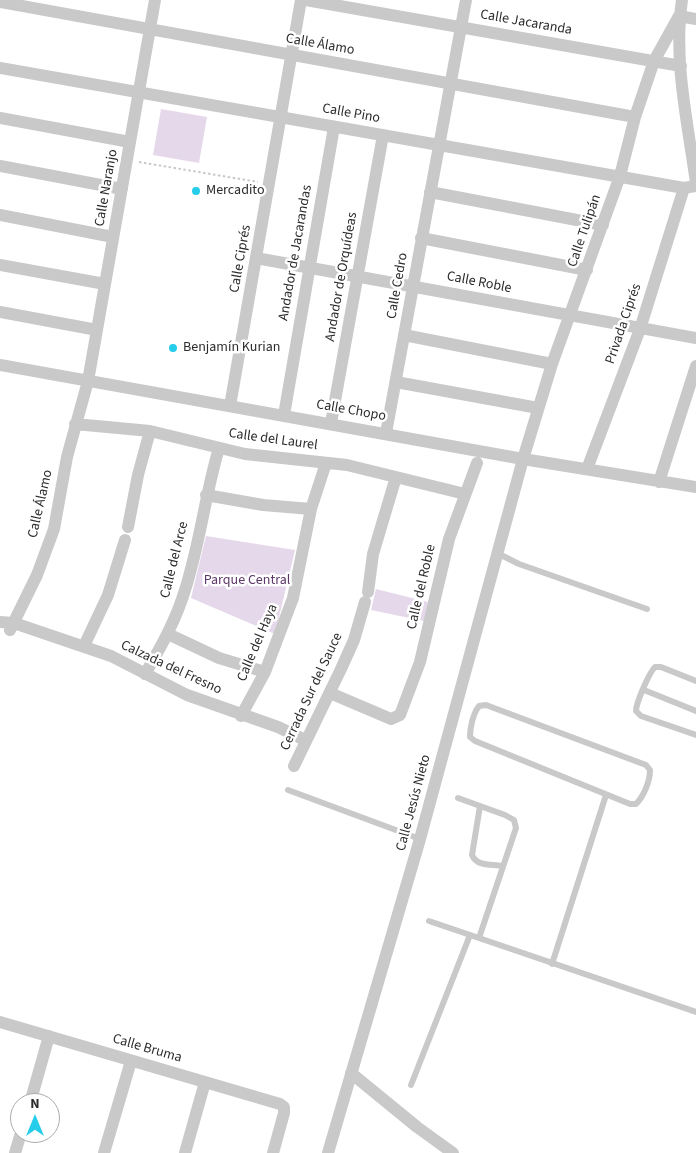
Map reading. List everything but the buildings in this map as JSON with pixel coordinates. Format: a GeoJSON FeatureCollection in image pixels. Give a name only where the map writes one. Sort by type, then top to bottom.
{"type":"FeatureCollection","features":[{"type":"Feature","properties":{"kind":"street","name":"Calle Naranjo"},"geometry":{"type":"LineString","coordinates":[[88,381],[154,0]]}},
{"type":"Feature","properties":{"kind":"street","name":"Calle Ciprés"},"geometry":{"type":"LineString","coordinates":[[230,406],[282,118],[301,0]]}},
{"type":"Feature","properties":{"kind":"street","name":"Calle Jacaranda"},"geometry":{"type":"LineString","coordinates":[[306,0],[681,66]]}},
{"type":"Feature","properties":{"kind":"street","name":"Calle Cedro"},"geometry":{"type":"LineString","coordinates":[[386,433],[466,0]]}},
{"type":"Feature","properties":{"kind":"street"},"geometry":{"type":"LineString","coordinates":[[682,0],[679,16],[681,66],[692,186]]}},
{"type":"Feature","properties":{"kind":"street","name":"Calle Álamo"},"geometry":{"type":"LineString","coordinates":[[0,2],[635,117]]}},
{"type":"Feature","properties":{"kind":"street"},"geometry":{"type":"LineString","coordinates":[[679,16],[696,19]]}},
{"type":"Feature","properties":{"kind":"street","name":"Calle Tulipán"},"geometry":{"type":"LineString","coordinates":[[523,459],[552,364],[571,316],[620,176],[635,117],[654,61],[679,16]]}},
{"type":"Feature","properties":{"kind":"street","name":"Calle Pino"},"geometry":{"type":"LineString","coordinates":[[0,68],[438,145],[620,176],[692,186]]}},
{"type":"Feature","properties":{"kind":"street"},"geometry":{"type":"LineString","coordinates":[[0,118],[130,142]]}},
{"type":"Feature","properties":{"kind":"street","name":"Andador de Jacarandas"},"geometry":{"type":"LineString","coordinates":[[284,415],[334,127]]}},
{"type":"Feature","properties":{"kind":"street","name":"Andador de Orquídeas"},"geometry":{"type":"LineString","coordinates":[[331,423],[384,135]]}},
{"type":"Feature","properties":{"kind":"street"},"geometry":{"type":"LineString","coordinates":[[0,166],[122,189]]}},
{"type":"Feature","properties":{"kind":"street","name":"Privada Ciprés"},"geometry":{"type":"LineString","coordinates":[[587,469],[692,186]]}},
{"type":"Feature","properties":{"kind":"street"},"geometry":{"type":"LineString","coordinates":[[430,192],[603,225]]}},
{"type":"Feature","properties":{"kind":"street"},"geometry":{"type":"LineString","coordinates":[[0,215],[113,237]]}},
{"type":"Feature","properties":{"kind":"street"},"geometry":{"type":"LineString","coordinates":[[422,238],[587,270]]}},
{"type":"Feature","properties":{"kind":"street","name":"Calle Roble"},"geometry":{"type":"LineString","coordinates":[[256,258],[696,338]]}},
{"type":"Feature","properties":{"kind":"street"},"geometry":{"type":"LineString","coordinates":[[0,265],[105,284]]}},
{"type":"Feature","properties":{"kind":"street"},"geometry":{"type":"LineString","coordinates":[[0,312],[97,330]]}},
{"type":"Feature","properties":{"kind":"street"},"geometry":{"type":"LineString","coordinates":[[404,335],[552,364]]}},
{"type":"Feature","properties":{"kind":"street","name":"Calle Chopo"},"geometry":{"type":"LineString","coordinates":[[0,365],[523,459],[659,482],[696,486]]}},
{"type":"Feature","properties":{"kind":"street"},"geometry":{"type":"LineString","coordinates":[[659,482],[696,366]]}},
{"type":"Feature","properties":{"kind":"street","name":"Calle Álamo"},"geometry":{"type":"LineString","coordinates":[[9,627],[37,575],[54,529],[75,424],[88,381]]}},
{"type":"Feature","properties":{"kind":"street"},"geometry":{"type":"LineString","coordinates":[[396,382],[538,408]]}},
{"type":"Feature","properties":{"kind":"street","name":"Calle del Laurel"},"geometry":{"type":"LineString","coordinates":[[75,424],[150,431],[219,448],[274,458],[326,463],[466,494]]}},
{"type":"Feature","properties":{"kind":"street"},"geometry":{"type":"LineString","coordinates":[[128,527],[138,475],[150,431]]}},
{"type":"Feature","properties":{"kind":"street","name":"Calle del Arce"},"geometry":{"type":"LineString","coordinates":[[145,674],[168,634],[186,590],[206,495],[219,448]]}},
{"type":"Feature","properties":{"kind":"street","name":"Calle Jesús Nieto"},"geometry":{"type":"LineString","coordinates":[[328,1153],[420,839],[523,459]]}},
{"type":"Feature","properties":{"kind":"street","name":"Calle del Haya"},"geometry":{"type":"LineString","coordinates":[[241,716],[265,672],[293,598],[311,508],[326,463]]}},
{"type":"Feature","properties":{"kind":"street","name":"Calle del Roble"},"geometry":{"type":"LineString","coordinates":[[330,693],[391,719],[400,715],[420,662],[448,539],[477,463]]}},
{"type":"Feature","properties":{"kind":"street","name":"Cerrada Sur del Sauce"},"geometry":{"type":"LineString","coordinates":[[294,766],[354,640],[366,597],[375,546],[396,477]]}},
{"type":"Feature","properties":{"kind":"street"},"geometry":{"type":"LineString","coordinates":[[206,495],[264,505],[311,508]]}},
{"type":"Feature","properties":{"kind":"street"},"geometry":{"type":"LineString","coordinates":[[84,646],[108,595],[125,540]]}},
{"type":"Feature","properties":{"kind":"street","name":"Calzada del Fresno"},"geometry":{"type":"LineString","coordinates":[[9,627],[84,646],[187,695],[241,716],[278,727],[305,740]]}},
{"type":"Feature","properties":{"kind":"street"},"geometry":{"type":"LineString","coordinates":[[168,634],[219,658],[265,672]]}},
{"type":"Feature","properties":{"kind":"street","name":"Calle Bruma"},"geometry":{"type":"LineString","coordinates":[[0,1022],[284,1107],[273,1153]]}},
{"type":"Feature","properties":{"kind":"street"},"geometry":{"type":"LineString","coordinates":[[33,1093],[49,1036]]}},
{"type":"Feature","properties":{"kind":"street"},"geometry":{"type":"LineString","coordinates":[[104,1153],[131,1060]]}},
{"type":"Feature","properties":{"kind":"street"},"geometry":{"type":"LineString","coordinates":[[351,1073],[416,1127],[453,1153]]}},
{"type":"Feature","properties":{"kind":"street"},"geometry":{"type":"LineString","coordinates":[[185,1153],[205,1082]]}},
{"type":"Feature","properties":{"kind":"lane"},"geometry":{"type":"LineString","coordinates":[[497,552],[519,564],[647,609]]}},
{"type":"Feature","properties":{"kind":"lane"},"geometry":{"type":"LineString","coordinates":[[696,681],[661,667],[655,667],[650,671],[644,690],[636,705],[636,711],[641,716],[696,735]]}},
{"type":"Feature","properties":{"kind":"lane"},"geometry":{"type":"LineString","coordinates":[[644,690],[696,711]]}},
{"type":"Feature","properties":{"kind":"lane"},"geometry":{"type":"LineString","coordinates":[[486,705],[646,765],[650,770],[647,784],[636,804],[630,804],[606,795],[475,741],[470,737],[470,732],[475,711],[479,706],[486,705]]}},
{"type":"Feature","properties":{"kind":"lane"},"geometry":{"type":"LineString","coordinates":[[288,790],[420,839]]}},
{"type":"Feature","properties":{"kind":"lane"},"geometry":{"type":"LineString","coordinates":[[552,964],[606,795]]}},
{"type":"Feature","properties":{"kind":"lane"},"geometry":{"type":"LineString","coordinates":[[458,798],[514,820],[516,828],[479,938]]}},
{"type":"Feature","properties":{"kind":"lane"},"geometry":{"type":"LineString","coordinates":[[480,806],[472,855],[474,860],[479,863],[502,866]]}},
{"type":"Feature","properties":{"kind":"lane"},"geometry":{"type":"LineString","coordinates":[[429,920],[552,964],[696,1012]]}},
{"type":"Feature","properties":{"kind":"lane"},"geometry":{"type":"LineString","coordinates":[[411,1086],[470,935]]}},
{"type":"Feature","properties":{"kind":"path"},"geometry":{"type":"LineString","coordinates":[[127,160],[270,184]]}},
{"type":"Feature","properties":{"kind":"green space"},"geometry":{"type":"Polygon","coordinates":[[[161,109],[207,117],[199,163],[153,155],[161,109]]]}},
{"type":"Feature","properties":{"kind":"green space","name":"Parque Central"},"geometry":{"type":"Polygon","coordinates":[[[206,536],[295,550],[275,634],[191,598],[206,536]]]}},
{"type":"Feature","properties":{"kind":"green space"},"geometry":{"type":"Polygon","coordinates":[[[376,589],[428,602],[424,621],[371,610],[376,589]]]}},
{"type":"Feature","properties":{"kind":"place","name":"Mercadito"},"geometry":{"type":"Point","coordinates":[196,191]}},
{"type":"Feature","properties":{"kind":"place","name":"Benjamín Kurian"},"geometry":{"type":"Point","coordinates":[173,348]}}]}
